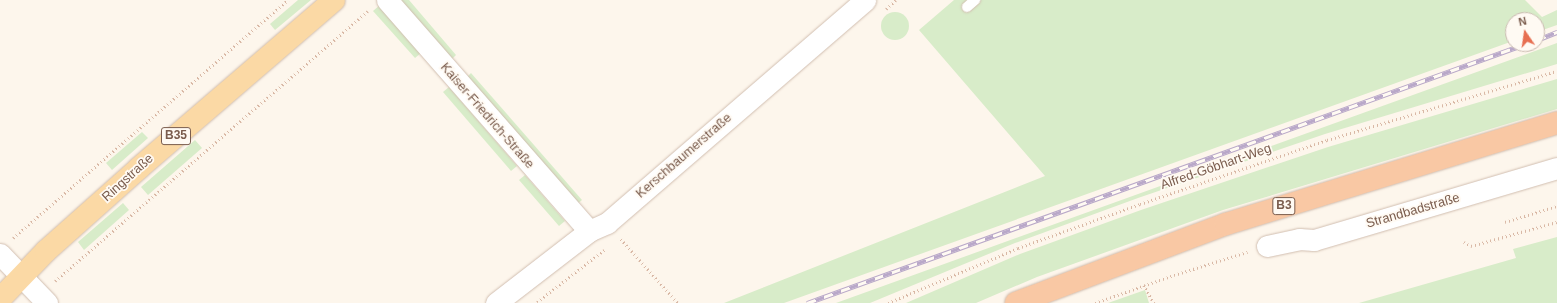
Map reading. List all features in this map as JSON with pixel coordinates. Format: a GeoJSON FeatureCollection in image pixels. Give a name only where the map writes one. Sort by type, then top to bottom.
{"type":"FeatureCollection","features":[{"type":"Feature","properties":{"kind":"highway","name":"B3"},"geometry":{"type":"LineString","coordinates":[[1016,303],[1226,224],[1557,123]]}},
{"type":"Feature","properties":{"kind":"main road","name":"Ringstraße"},"geometry":{"type":"LineString","coordinates":[[0,299],[46,251],[139,168],[334,0]]}},
{"type":"Feature","properties":{"kind":"street","name":"Kaiser-Friedrich-Straße"},"geometry":{"type":"LineString","coordinates":[[387,0],[589,230]]}},
{"type":"Feature","properties":{"kind":"street","name":"Kerschbaumerstraße"},"geometry":{"type":"LineString","coordinates":[[496,303],[589,230],[607,222],[865,0]]}},
{"type":"Feature","properties":{"kind":"street","name":"Strandbadstraße"},"geometry":{"type":"LineString","coordinates":[[1267,246],[1299,239],[1314,240],[1557,168]]}},
{"type":"Feature","properties":{"kind":"street"},"geometry":{"type":"LineString","coordinates":[[0,254],[22,277],[49,294]]}},
{"type":"Feature","properties":{"kind":"lane"},"geometry":{"type":"LineString","coordinates":[[967,7],[975,0]]}},
{"type":"Feature","properties":{"kind":"path"},"geometry":{"type":"LineString","coordinates":[[25,227],[288,0]]}},
{"type":"Feature","properties":{"kind":"path"},"geometry":{"type":"LineString","coordinates":[[49,294],[368,10]]}},
{"type":"Feature","properties":{"kind":"path","name":"Alfred-Göbhart-Weg"},"geometry":{"type":"LineString","coordinates":[[888,303],[1018,248],[1140,204],[1327,140],[1557,71]]}},
{"type":"Feature","properties":{"kind":"path"},"geometry":{"type":"LineString","coordinates":[[1505,222],[1557,206]]}},
{"type":"Feature","properties":{"kind":"path"},"geometry":{"type":"LineString","coordinates":[[1464,242],[1471,246],[1557,222]]}},
{"type":"Feature","properties":{"kind":"path"},"geometry":{"type":"LineString","coordinates":[[615,242],[620,238],[678,303]]}},
{"type":"Feature","properties":{"kind":"path"},"geometry":{"type":"LineString","coordinates":[[535,303],[610,246]]}},
{"type":"Feature","properties":{"kind":"path"},"geometry":{"type":"LineString","coordinates":[[1096,303],[1144,285],[1267,246]]}},
{"type":"Feature","properties":{"kind":"path"},"geometry":{"type":"LineString","coordinates":[[1144,285],[1154,303]]}},
{"type":"Feature","properties":{"kind":"green space"},"geometry":{"type":"Polygon","coordinates":[[[298,0],[311,0],[275,30],[270,24],[298,0]]]}},
{"type":"Feature","properties":{"kind":"green space"},"geometry":{"type":"Polygon","coordinates":[[[399,0],[409,0],[456,55],[451,60],[399,0]]]}},
{"type":"Feature","properties":{"kind":"green space"},"geometry":{"type":"Polygon","coordinates":[[[954,0],[1525,0],[1537,12],[1505,12],[1505,44],[784,303],[724,303],[1045,176],[919,30],[954,0]]]}},
{"type":"Feature","properties":{"kind":"green space"},"geometry":{"type":"Polygon","coordinates":[[[380,5],[421,53],[415,58],[373,11],[380,5]]]}},
{"type":"Feature","properties":{"kind":"green space"},"geometry":{"type":"Polygon","coordinates":[[[1557,10],[1557,25],[1545,29],[1545,16],[1557,10]]]}},
{"type":"Feature","properties":{"kind":"green space"},"geometry":{"type":"Polygon","coordinates":[[[895,12],[905,16],[909,26],[905,36],[895,40],[885,36],[881,26],[885,16],[895,12]]]}},
{"type":"Feature","properties":{"kind":"green space"},"geometry":{"type":"Polygon","coordinates":[[[1557,43],[1557,64],[1325,134],[1138,198],[1015,243],[870,303],[836,303],[1532,52],[1545,52],[1545,47],[1557,43]]]}},
{"type":"Feature","properties":{"kind":"green space"},"geometry":{"type":"Polygon","coordinates":[[[471,73],[582,200],[576,205],[466,78],[471,73]]]}},
{"type":"Feature","properties":{"kind":"green space"},"geometry":{"type":"Polygon","coordinates":[[[1557,79],[1557,109],[1223,210],[1037,277],[976,303],[906,303],[1020,254],[1141,210],[1328,147],[1557,79]]]}},
{"type":"Feature","properties":{"kind":"green space"},"geometry":{"type":"Polygon","coordinates":[[[449,87],[517,166],[511,171],[443,92],[449,87]]]}},
{"type":"Feature","properties":{"kind":"green space"},"geometry":{"type":"Polygon","coordinates":[[[142,132],[148,138],[112,170],[106,163],[142,132]]]}},
{"type":"Feature","properties":{"kind":"green space"},"geometry":{"type":"Polygon","coordinates":[[[195,140],[202,148],[148,195],[141,187],[195,140]]]}},
{"type":"Feature","properties":{"kind":"green space"},"geometry":{"type":"Polygon","coordinates":[[[525,175],[565,221],[559,226],[519,180],[525,175]]]}},
{"type":"Feature","properties":{"kind":"green space"},"geometry":{"type":"Polygon","coordinates":[[[123,203],[129,210],[84,250],[78,242],[123,203]]]}},
{"type":"Feature","properties":{"kind":"green space"},"geometry":{"type":"Polygon","coordinates":[[[1557,237],[1557,303],[1359,303],[1516,258],[1513,249],[1557,237]]]}},
{"type":"Feature","properties":{"kind":"green space"},"geometry":{"type":"Polygon","coordinates":[[[1145,290],[1149,303],[1108,303],[1145,290]]]}},
{"type":"Feature","properties":{"kind":"railway"},"geometry":{"type":"LineString","coordinates":[[1545,37],[1557,32]]}},
{"type":"Feature","properties":{"kind":"railway"},"geometry":{"type":"LineString","coordinates":[[807,303],[1505,51]]}}]}
